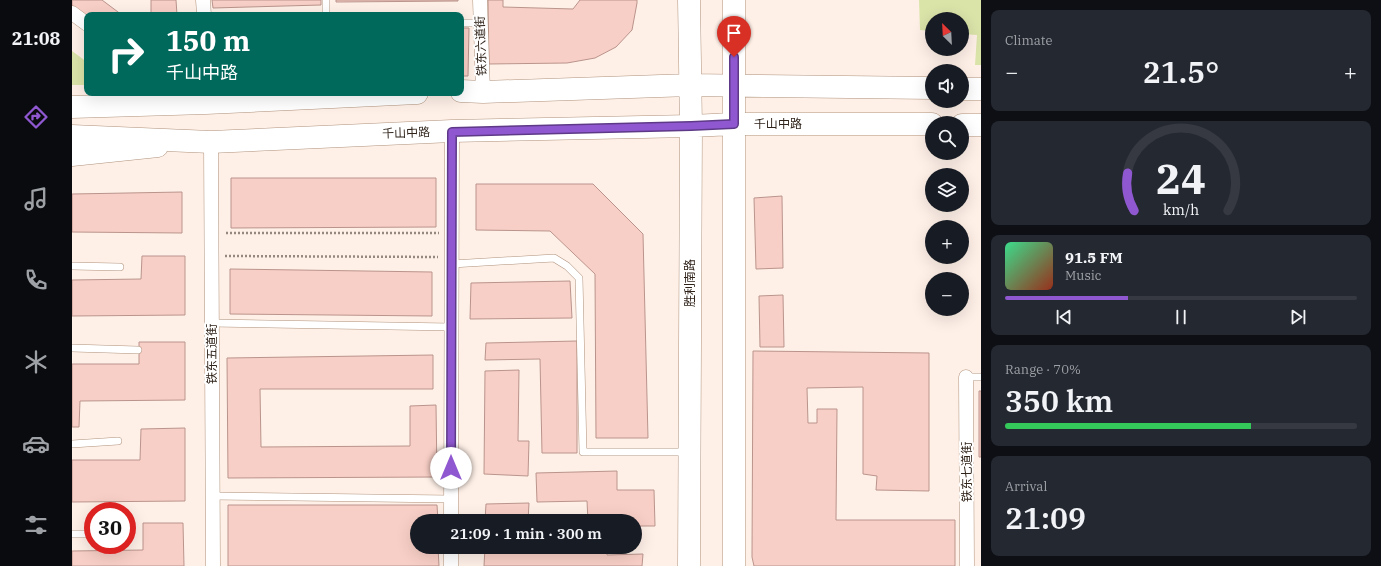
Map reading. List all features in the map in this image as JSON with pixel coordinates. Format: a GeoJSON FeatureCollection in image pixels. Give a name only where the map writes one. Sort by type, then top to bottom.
{"type":"FeatureCollection","features":[{"type":"Feature","properties":{"kind":"main road","name":"胜利南路"},"geometry":{"type":"LineString","coordinates":[[689,0],[691,126],[690,566]]}},
{"type":"Feature","properties":{"kind":"main road"},"geometry":{"type":"LineString","coordinates":[[734,0],[734,566]]}},
{"type":"Feature","properties":{"kind":"main road"},"geometry":{"type":"LineString","coordinates":[[464,91],[483,92],[690,85],[925,88]]}},
{"type":"Feature","properties":{"kind":"main road"},"geometry":{"type":"LineString","coordinates":[[969,89],[981,89]]}},
{"type":"Feature","properties":{"kind":"main road"},"geometry":{"type":"LineString","coordinates":[[72,99],[200,96]]}},
{"type":"Feature","properties":{"kind":"main road"},"geometry":{"type":"LineString","coordinates":[[72,107],[200,96]]}},
{"type":"Feature","properties":{"kind":"main road","name":"千山中路"},"geometry":{"type":"LineString","coordinates":[[72,136],[212,142],[452,132],[734,124],[925,124]]}},
{"type":"Feature","properties":{"kind":"main road"},"geometry":{"type":"LineString","coordinates":[[969,125],[981,125]]}},
{"type":"Feature","properties":{"kind":"main road"},"geometry":{"type":"LineString","coordinates":[[72,156],[212,142]]}},
{"type":"Feature","properties":{"kind":"street"},"geometry":{"type":"LineString","coordinates":[[203,0],[204,12]]}},
{"type":"Feature","properties":{"kind":"street","name":"铁东六道街"},"geometry":{"type":"LineString","coordinates":[[480,0],[483,92]]}},
{"type":"Feature","properties":{"kind":"street"},"geometry":{"type":"LineString","coordinates":[[72,13],[84,22]]}},
{"type":"Feature","properties":{"kind":"street"},"geometry":{"type":"LineString","coordinates":[[451,514],[452,132]]}},
{"type":"Feature","properties":{"kind":"street","name":"铁东五道街"},"geometry":{"type":"LineString","coordinates":[[212,142],[213,566]]}},
{"type":"Feature","properties":{"kind":"street","name":"铁东七道街"},"geometry":{"type":"LineString","coordinates":[[966,377],[967,566]]}},
{"type":"Feature","properties":{"kind":"street"},"geometry":{"type":"LineString","coordinates":[[451,554],[451,566]]}},
{"type":"Feature","properties":{"kind":"lane"},"geometry":{"type":"LineString","coordinates":[[326,0],[326,12]]}},
{"type":"Feature","properties":{"kind":"lane"},"geometry":{"type":"LineString","coordinates":[[464,23],[480,23]]}},
{"type":"Feature","properties":{"kind":"lane"},"geometry":{"type":"LineString","coordinates":[[451,261],[554,258],[567,266],[579,278],[583,452],[690,452]]}},
{"type":"Feature","properties":{"kind":"lane"},"geometry":{"type":"LineString","coordinates":[[72,266],[120,267]]}},
{"type":"Feature","properties":{"kind":"lane"},"geometry":{"type":"LineString","coordinates":[[212,323],[451,327]]}},
{"type":"Feature","properties":{"kind":"lane"},"geometry":{"type":"LineString","coordinates":[[72,348],[138,350]]}},
{"type":"Feature","properties":{"kind":"lane"},"geometry":{"type":"LineString","coordinates":[[966,377],[981,377]]}},
{"type":"Feature","properties":{"kind":"lane"},"geometry":{"type":"LineString","coordinates":[[72,444],[118,441]]}},
{"type":"Feature","properties":{"kind":"lane"},"geometry":{"type":"LineString","coordinates":[[213,496],[451,499]]}},
{"type":"Feature","properties":{"kind":"lane"},"geometry":{"type":"LineString","coordinates":[[72,534],[84,534]]}},
{"type":"Feature","properties":{"kind":"path"},"geometry":{"type":"LineString","coordinates":[[212,233],[452,234]]}},
{"type":"Feature","properties":{"kind":"path"},"geometry":{"type":"LineString","coordinates":[[212,256],[451,261]]}},
{"type":"Feature","properties":{"kind":"green space"},"geometry":{"type":"Polygon","coordinates":[[[919,0],[981,0],[981,65],[975,65],[977,35],[969,34],[969,12],[925,12],[925,30],[920,30],[919,0]]]}},
{"type":"Feature","properties":{"kind":"green space"},"geometry":{"type":"Polygon","coordinates":[[[72,51],[84,60],[84,85],[72,85],[72,51]]]}},
{"type":"Feature","properties":{"kind":"building"},"geometry":{"type":"Polygon","coordinates":[[[72,0],[102,0],[118,12],[84,12],[84,15],[72,6],[72,0]]]}},
{"type":"Feature","properties":{"kind":"building"},"geometry":{"type":"Polygon","coordinates":[[[151,0],[176,0],[177,12],[151,12],[151,0]]]}},
{"type":"Feature","properties":{"kind":"building"},"geometry":{"type":"Polygon","coordinates":[[[212,0],[321,0],[321,5],[213,8],[212,0]]]}},
{"type":"Feature","properties":{"kind":"building"},"geometry":{"type":"Polygon","coordinates":[[[336,0],[458,0],[458,1],[336,2],[336,0]]]}},
{"type":"Feature","properties":{"kind":"building"},"geometry":{"type":"Polygon","coordinates":[[[488,0],[503,0],[503,7],[573,9],[580,0],[637,0],[637,3],[632,30],[616,47],[595,58],[567,63],[489,64],[488,0]]]}},
{"type":"Feature","properties":{"kind":"building"},"geometry":{"type":"Polygon","coordinates":[[[464,28],[469,28],[468,76],[464,76],[464,28]]]}},
{"type":"Feature","properties":{"kind":"building"},"geometry":{"type":"Polygon","coordinates":[[[231,178],[436,178],[436,227],[231,228],[231,178]]]}},
{"type":"Feature","properties":{"kind":"building"},"geometry":{"type":"Polygon","coordinates":[[[476,184],[593,184],[643,234],[648,438],[596,438],[595,274],[550,231],[476,230],[476,184]]]}},
{"type":"Feature","properties":{"kind":"building"},"geometry":{"type":"Polygon","coordinates":[[[182,192],[182,233],[72,232],[72,194],[182,192]]]}},
{"type":"Feature","properties":{"kind":"building"},"geometry":{"type":"Polygon","coordinates":[[[782,196],[783,268],[756,269],[754,198],[782,196]]]}},
{"type":"Feature","properties":{"kind":"building"},"geometry":{"type":"Polygon","coordinates":[[[142,256],[185,256],[185,315],[72,316],[72,280],[141,279],[142,256]]]}},
{"type":"Feature","properties":{"kind":"building"},"geometry":{"type":"Polygon","coordinates":[[[230,269],[432,272],[432,316],[230,314],[230,269]]]}},
{"type":"Feature","properties":{"kind":"building"},"geometry":{"type":"Polygon","coordinates":[[[570,281],[572,318],[470,319],[471,283],[570,281]]]}},
{"type":"Feature","properties":{"kind":"building"},"geometry":{"type":"Polygon","coordinates":[[[783,295],[784,347],[760,347],[759,296],[783,295]]]}},
{"type":"Feature","properties":{"kind":"building"},"geometry":{"type":"Polygon","coordinates":[[[577,341],[577,453],[542,453],[540,359],[485,360],[486,343],[577,341]]]}},
{"type":"Feature","properties":{"kind":"building"},"geometry":{"type":"Polygon","coordinates":[[[139,342],[185,342],[185,400],[80,401],[79,427],[72,427],[72,364],[139,364],[139,342]]]}},
{"type":"Feature","properties":{"kind":"building"},"geometry":{"type":"Polygon","coordinates":[[[753,351],[929,353],[929,491],[876,490],[877,476],[863,474],[863,387],[807,388],[808,423],[817,423],[817,409],[837,409],[836,520],[955,520],[955,566],[754,566],[752,557],[753,351]]]}},
{"type":"Feature","properties":{"kind":"building"},"geometry":{"type":"Polygon","coordinates":[[[433,355],[433,389],[260,389],[261,447],[410,446],[410,406],[436,405],[437,477],[228,478],[227,358],[433,355]]]}},
{"type":"Feature","properties":{"kind":"building"},"geometry":{"type":"Polygon","coordinates":[[[519,370],[518,441],[529,441],[528,476],[484,474],[485,371],[519,370]]]}},
{"type":"Feature","properties":{"kind":"building"},"geometry":{"type":"Polygon","coordinates":[[[979,391],[981,391],[981,457],[979,457],[979,391]]]}},
{"type":"Feature","properties":{"kind":"building"},"geometry":{"type":"Polygon","coordinates":[[[185,428],[185,501],[72,502],[72,460],[140,460],[141,429],[185,428]]]}},
{"type":"Feature","properties":{"kind":"building"},"geometry":{"type":"Polygon","coordinates":[[[617,471],[617,490],[654,490],[655,526],[642,526],[642,514],[588,514],[587,501],[537,502],[536,473],[617,471]]]}},
{"type":"Feature","properties":{"kind":"building"},"geometry":{"type":"Polygon","coordinates":[[[529,503],[528,514],[485,514],[486,504],[529,503]]]}},
{"type":"Feature","properties":{"kind":"building"},"geometry":{"type":"Polygon","coordinates":[[[228,505],[437,505],[438,514],[410,514],[410,554],[438,554],[439,566],[228,566],[228,505]]]}},
{"type":"Feature","properties":{"kind":"building"},"geometry":{"type":"Polygon","coordinates":[[[143,523],[183,523],[184,566],[72,566],[72,551],[84,551],[84,554],[136,554],[136,550],[143,550],[143,523]]]}},
{"type":"Feature","properties":{"kind":"building"},"geometry":{"type":"Polygon","coordinates":[[[485,554],[643,554],[642,566],[484,566],[485,554]]]}},
{"type":"Feature","properties":{"kind":"route"},"geometry":{"type":"LineString","coordinates":[[451,468],[452,132],[734,124],[734,57]]}}]}
